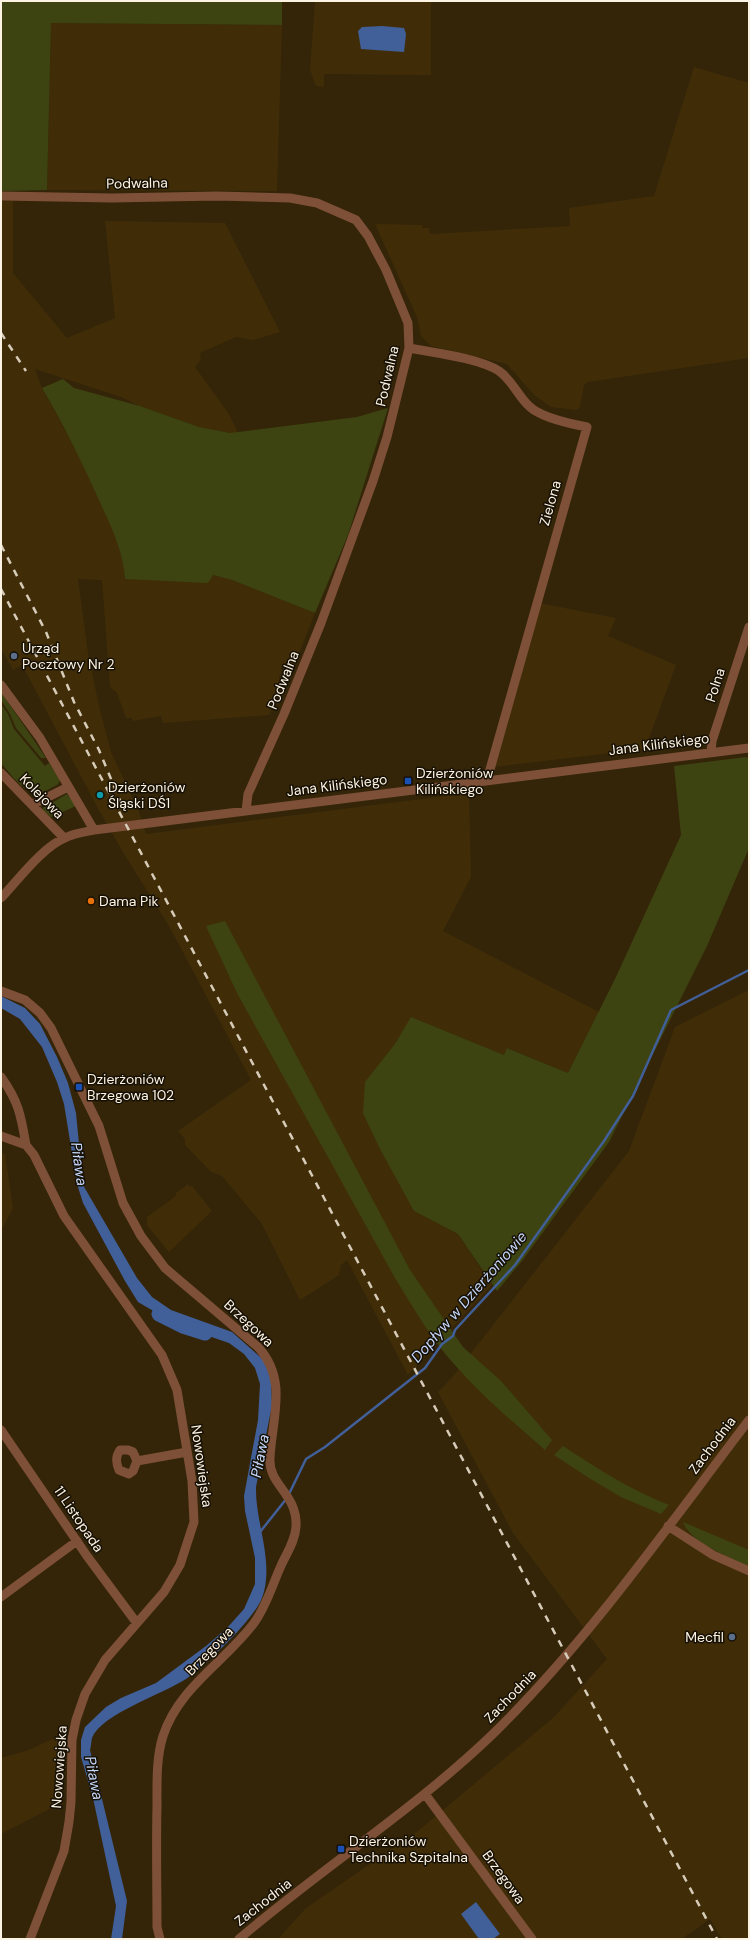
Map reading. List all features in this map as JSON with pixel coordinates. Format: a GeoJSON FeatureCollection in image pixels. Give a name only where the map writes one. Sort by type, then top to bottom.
{"type":"FeatureCollection","features":[{"type":"Feature","properties":{"kind":"street","name":"Podwalna"},"geometry":{"type":"LineString","coordinates":[[1,196],[112,198],[224,196],[290,198],[317,203],[356,220],[368,236],[386,270],[408,323],[410,348],[387,437],[361,518],[284,714],[248,794],[246,811]]}},
{"type":"Feature","properties":{"kind":"street","name":"Zielona"},"geometry":{"type":"LineString","coordinates":[[410,348],[466,360],[498,371],[506,377],[529,407],[549,417],[587,427],[487,780]]}},
{"type":"Feature","properties":{"kind":"street","name":"Polna"},"geometry":{"type":"LineString","coordinates":[[711,752],[712,741],[749,627]]}},
{"type":"Feature","properties":{"kind":"street"},"geometry":{"type":"LineString","coordinates":[[1,685],[40,738],[94,830]]}},
{"type":"Feature","properties":{"kind":"street","name":"Jana Kilińskiego"},"geometry":{"type":"LineString","coordinates":[[1,898],[32,864],[56,842],[64,838],[94,830],[749,748]]}},
{"type":"Feature","properties":{"kind":"street","name":"Kolejowa"},"geometry":{"type":"LineString","coordinates":[[1,773],[64,838]]}},
{"type":"Feature","properties":{"kind":"street"},"geometry":{"type":"LineString","coordinates":[[32,805],[68,787]]}},
{"type":"Feature","properties":{"kind":"street","name":"Brzegowa"},"geometry":{"type":"LineString","coordinates":[[1,991],[25,1000],[40,1013],[51,1028],[99,1126],[123,1203],[141,1236],[165,1268],[253,1342],[269,1362],[275,1378],[276,1395],[270,1467],[274,1478],[293,1504],[296,1518],[294,1537],[261,1613],[250,1628],[185,1696],[173,1715],[163,1737],[158,1762],[157,1811],[157,1927],[160,1939]]}},
{"type":"Feature","properties":{"kind":"street"},"geometry":{"type":"LineString","coordinates":[[1,1077],[14,1094],[19,1107],[26,1145]]}},
{"type":"Feature","properties":{"kind":"street"},"geometry":{"type":"LineString","coordinates":[[1,1136],[26,1145]]}},
{"type":"Feature","properties":{"kind":"street","name":"Nowowiejska"},"geometry":{"type":"LineString","coordinates":[[26,1145],[38,1163],[64,1216],[165,1360],[177,1390],[195,1513],[189,1542],[180,1565],[164,1592],[136,1622],[105,1660],[85,1694],[78,1713],[72,1740],[71,1802],[67,1836],[56,1873],[30,1939]]}},
{"type":"Feature","properties":{"kind":"street","name":"Zachodnia"},"geometry":{"type":"LineString","coordinates":[[238,1939],[425,1794],[495,1732],[584,1636],[749,1420]]}},
{"type":"Feature","properties":{"kind":"street","name":"11 Listopada"},"geometry":{"type":"LineString","coordinates":[[1,1430],[77,1541],[136,1622]]}},
{"type":"Feature","properties":{"kind":"street"},"geometry":{"type":"LineString","coordinates":[[137,1461],[187,1452]]}},
{"type":"Feature","properties":{"kind":"street"},"geometry":{"type":"LineString","coordinates":[[668,1526],[713,1555],[749,1572]]}},
{"type":"Feature","properties":{"kind":"street"},"geometry":{"type":"LineString","coordinates":[[1,1597],[77,1541]]}},
{"type":"Feature","properties":{"kind":"street","name":"Brzegowa"},"geometry":{"type":"LineString","coordinates":[[425,1794],[532,1939]]}},
{"type":"Feature","properties":{"kind":"shaded area"},"geometry":{"type":"Polygon","coordinates":[[[315,1],[431,1],[431,75],[324,74],[324,87],[316,86],[310,70],[315,1]]]}},
{"type":"Feature","properties":{"kind":"shaded area"},"geometry":{"type":"Polygon","coordinates":[[[51,23],[282,25],[277,191],[47,190],[51,23]]]}},
{"type":"Feature","properties":{"kind":"shaded area"},"geometry":{"type":"Polygon","coordinates":[[[694,67],[749,83],[749,358],[588,382],[584,385],[580,407],[576,410],[551,407],[534,395],[507,364],[431,346],[421,336],[417,317],[375,224],[423,225],[422,228],[429,228],[430,234],[570,226],[569,208],[654,196],[694,67]]]}},
{"type":"Feature","properties":{"kind":"shaded area"},"geometry":{"type":"Polygon","coordinates":[[[1,201],[13,201],[13,273],[67,338],[115,318],[105,221],[225,223],[280,332],[253,340],[236,337],[200,353],[201,360],[195,367],[229,414],[238,433],[230,433],[199,427],[140,406],[121,397],[35,369],[42,388],[79,456],[117,537],[124,567],[125,579],[213,575],[232,580],[315,613],[292,671],[282,667],[281,669],[279,678],[283,682],[269,715],[163,723],[161,716],[132,721],[132,718],[126,718],[117,693],[110,687],[102,580],[78,579],[88,653],[99,706],[111,752],[139,812],[146,834],[469,793],[471,877],[443,931],[599,1012],[568,1073],[508,1048],[504,1055],[411,1017],[414,1211],[458,1234],[492,1285],[408,1375],[347,1260],[341,1265],[339,1275],[300,1300],[262,1224],[222,1176],[211,1172],[185,1145],[185,1139],[178,1131],[251,1080],[169,926],[100,812],[22,665],[13,670],[1,649],[1,201]]]}},
{"type":"Feature","properties":{"kind":"shaded area"},"geometry":{"type":"Polygon","coordinates":[[[539,603],[616,618],[608,636],[676,665],[645,749],[493,767],[539,603]]]}},
{"type":"Feature","properties":{"kind":"shaded area"},"geometry":{"type":"Polygon","coordinates":[[[749,990],[749,1939],[722,1939],[710,1919],[682,1939],[278,1939],[306,1908],[418,1831],[554,1717],[607,1659],[513,1533],[438,1392],[454,1375],[629,1151],[675,1027],[749,990]]]}},
{"type":"Feature","properties":{"kind":"shaded area"},"geometry":{"type":"Polygon","coordinates":[[[1,1154],[5,1154],[13,1208],[1,1231],[1,1154]]]}},
{"type":"Feature","properties":{"kind":"shaded area"},"geometry":{"type":"Polygon","coordinates":[[[188,1184],[190,1187],[192,1186],[212,1211],[169,1252],[147,1225],[147,1217],[176,1196],[176,1193],[188,1184]]]}},
{"type":"Feature","properties":{"kind":"shaded area"},"geometry":{"type":"Polygon","coordinates":[[[67,1732],[64,1750],[63,1802],[1,1834],[1,1758],[29,1750],[67,1732]]]}},
{"type":"Feature","properties":{"kind":"green space"},"geometry":{"type":"Polygon","coordinates":[[[1,1],[282,1],[282,25],[51,23],[47,190],[1,191],[1,1]]]}},
{"type":"Feature","properties":{"kind":"green space"},"geometry":{"type":"Polygon","coordinates":[[[63,379],[74,388],[140,406],[199,427],[230,433],[357,417],[388,408],[348,535],[315,613],[232,580],[213,575],[208,583],[125,579],[122,557],[111,527],[92,484],[42,388],[63,379]]]}},
{"type":"Feature","properties":{"kind":"green space"},"geometry":{"type":"Polygon","coordinates":[[[1,692],[46,758],[41,758],[16,728],[10,714],[1,700],[1,692]]]}},
{"type":"Feature","properties":{"kind":"green space"},"geometry":{"type":"Polygon","coordinates":[[[1,704],[8,714],[14,729],[45,766],[49,763],[60,780],[57,785],[43,792],[29,790],[17,781],[1,763],[1,704]]]}},
{"type":"Feature","properties":{"kind":"green space"},"geometry":{"type":"Polygon","coordinates":[[[746,757],[749,759],[749,848],[707,946],[609,1142],[522,1261],[497,1291],[458,1234],[414,1211],[379,1147],[363,1113],[365,1082],[395,1044],[411,1017],[504,1055],[507,1048],[568,1073],[616,977],[681,835],[674,766],[746,757]]]}},
{"type":"Feature","properties":{"kind":"green space"},"geometry":{"type":"Polygon","coordinates":[[[67,794],[76,806],[51,817],[43,810],[43,808],[67,794]]]}},
{"type":"Feature","properties":{"kind":"green space"},"geometry":{"type":"Polygon","coordinates":[[[225,921],[410,1270],[463,1347],[501,1381],[552,1440],[545,1450],[487,1398],[454,1364],[430,1333],[395,1278],[237,993],[206,926],[225,921]]]}},
{"type":"Feature","properties":{"kind":"green space"},"geometry":{"type":"Polygon","coordinates":[[[563,1446],[627,1486],[669,1505],[661,1514],[621,1497],[554,1455],[563,1446]]]}},
{"type":"Feature","properties":{"kind":"green space"},"geometry":{"type":"Polygon","coordinates":[[[683,1522],[749,1550],[749,1566],[702,1543],[687,1529],[683,1522]]]}},
{"type":"Feature","properties":{"kind":"water"},"geometry":{"type":"Polygon","coordinates":[[[382,26],[404,28],[406,34],[404,52],[361,49],[358,31],[362,27],[382,26]]]}},
{"type":"Feature","properties":{"kind":"water"},"geometry":{"type":"Polygon","coordinates":[[[1,996],[25,1008],[40,1024],[57,1057],[68,1083],[76,1113],[83,1185],[137,1278],[152,1297],[171,1310],[232,1332],[267,1363],[271,1380],[272,1405],[256,1487],[258,1514],[266,1557],[265,1584],[262,1598],[249,1618],[228,1642],[194,1673],[176,1685],[134,1705],[107,1721],[98,1729],[92,1738],[90,1750],[127,1901],[122,1939],[111,1939],[116,1906],[93,1798],[81,1757],[81,1740],[85,1727],[106,1707],[121,1698],[156,1683],[206,1646],[227,1628],[244,1609],[255,1584],[255,1558],[245,1511],[244,1496],[258,1420],[260,1384],[255,1368],[244,1354],[229,1343],[197,1332],[162,1316],[138,1302],[83,1203],[77,1184],[64,1104],[57,1082],[42,1047],[20,1019],[1,1008],[1,996]]]}},
{"type":"Feature","properties":{"kind":"water"},"geometry":{"type":"Polygon","coordinates":[[[476,1902],[500,1934],[493,1939],[479,1939],[461,1914],[476,1902]]]}},
{"type":"Feature","properties":{"kind":"waterway","name":"Dopływ w Dzierżoniowie"},"geometry":{"type":"LineString","coordinates":[[289,1494],[306,1459],[325,1447],[425,1368],[442,1344],[453,1336],[455,1330],[515,1265],[604,1141],[633,1096],[671,1010],[749,970]]}},
{"type":"Feature","properties":{"kind":"waterway","name":"Piława"},"geometry":{"type":"LineString","coordinates":[[159,1314],[183,1326],[205,1333]]}},
{"type":"Feature","properties":{"kind":"waterway","name":"Dopływ w Dzierżoniowie"},"geometry":{"type":"LineString","coordinates":[[260,1532],[287,1498]]}},
{"type":"Feature","properties":{"kind":"railway"},"geometry":{"type":"LineString","coordinates":[[1,333],[26,371]]}},
{"type":"Feature","properties":{"kind":"railway"},"geometry":{"type":"LineString","coordinates":[[1,545],[46,632],[74,702],[99,750],[121,803]]}},
{"type":"Feature","properties":{"kind":"railway"},"geometry":{"type":"LineString","coordinates":[[1,589],[717,1939]]}},
{"type":"Feature","properties":{"kind":"place","name":"Urząd Pocztowy Nr 2"},"geometry":{"type":"Point","coordinates":[14,656]}},
{"type":"Feature","properties":{"kind":"place","name":"Dzierżoniów Kilińskiego"},"geometry":{"type":"Point","coordinates":[408,781]}},
{"type":"Feature","properties":{"kind":"place","name":"Dzierżoniów Śląski DŚ1"},"geometry":{"type":"Point","coordinates":[100,795]}},
{"type":"Feature","properties":{"kind":"place","name":"Dama Pik"},"geometry":{"type":"Point","coordinates":[91,901]}},
{"type":"Feature","properties":{"kind":"place","name":"Dzierżoniów Brzegowa 102"},"geometry":{"type":"Point","coordinates":[79,1087]}},
{"type":"Feature","properties":{"kind":"place","name":"Mecfil"},"geometry":{"type":"Point","coordinates":[732,1637]}},
{"type":"Feature","properties":{"kind":"place","name":"Dzierżoniów Technika Szpitalna"},"geometry":{"type":"Point","coordinates":[341,1849]}}]}
